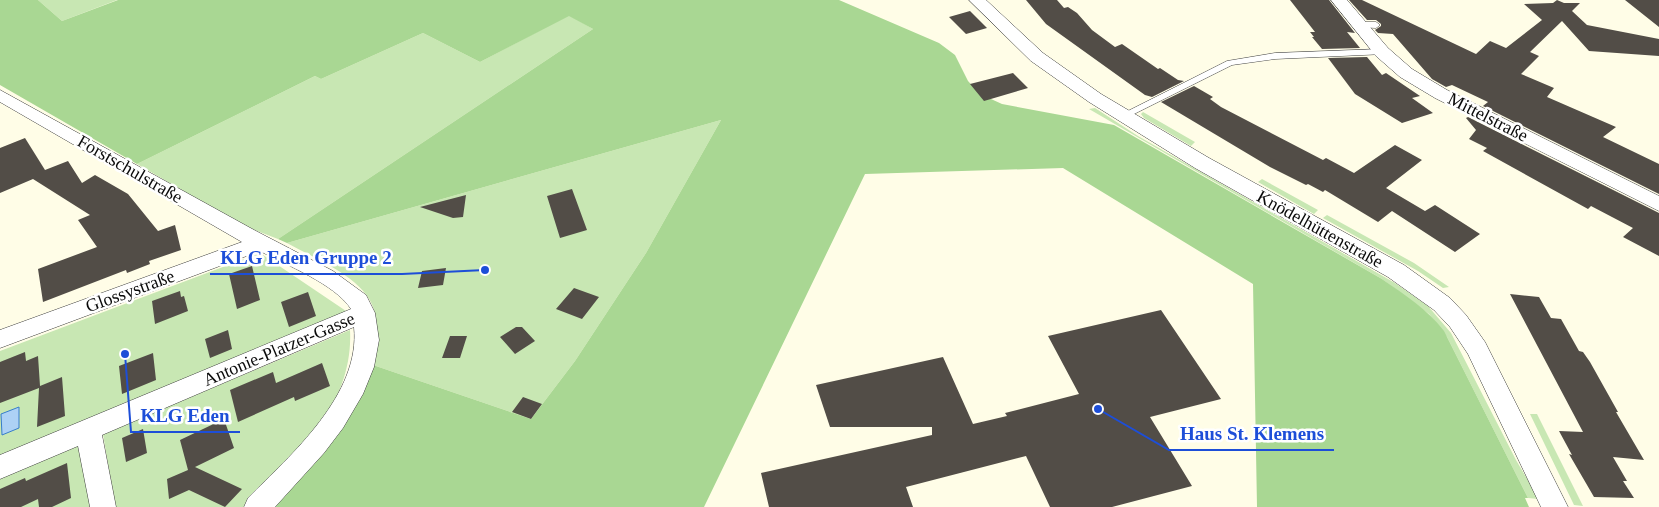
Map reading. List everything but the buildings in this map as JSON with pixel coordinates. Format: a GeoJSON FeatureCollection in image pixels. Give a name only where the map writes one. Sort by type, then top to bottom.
{"type":"FeatureCollection","features":[{"type":"Feature","properties":{"kind":"street","name":"Knödelhüttenstraße"},"geometry":{"type":"LineString","coordinates":[[977,0],[1037,57],[1123,116],[1396,271],[1442,304],[1458,321],[1477,349],[1554,507]]}},
{"type":"Feature","properties":{"kind":"street","name":"Knödelhüttenstraße"},"geometry":{"type":"LineString","coordinates":[[990,0],[1004,27]]}},
{"type":"Feature","properties":{"kind":"street","name":"Mittelstraße"},"geometry":{"type":"LineString","coordinates":[[1339,0],[1368,25],[1395,60],[1445,91],[1659,204]]}},
{"type":"Feature","properties":{"kind":"street","name":"Forstschulstraße"},"geometry":{"type":"LineString","coordinates":[[0,94],[260,243],[341,286],[356,298],[364,313]]}},
{"type":"Feature","properties":{"kind":"street","name":"Glossystraße"},"geometry":{"type":"LineString","coordinates":[[0,339],[260,243]]}},
{"type":"Feature","properties":{"kind":"street","name":"Antonie-Platzer-Gasse"},"geometry":{"type":"LineString","coordinates":[[0,467],[364,313]]}},
{"type":"Feature","properties":{"kind":"street"},"geometry":{"type":"LineString","coordinates":[[257,507],[316,445],[350,394],[366,345],[367,332],[364,313]]}},
{"type":"Feature","properties":{"kind":"street"},"geometry":{"type":"LineString","coordinates":[[88,431],[103,507]]}},
{"type":"Feature","properties":{"kind":"lane"},"geometry":{"type":"LineString","coordinates":[[1123,116],[1230,63],[1275,56],[1395,60]]}},
{"type":"Feature","properties":{"kind":"green space"},"geometry":{"type":"Polygon","coordinates":[[[0,0],[38,0],[62,21],[118,0],[839,0],[939,43],[955,55],[968,81],[980,94],[1002,104],[1114,125],[1382,279],[1407,297],[1423,309],[1444,331],[1528,498],[1525,498],[1529,507],[1257,507],[1253,284],[1063,168],[865,174],[704,507],[272,507],[373,365],[531,419],[575,361],[646,253],[721,120],[287,243],[278,239],[593,29],[569,16],[480,62],[423,33],[321,79],[315,76],[137,164],[0,85],[0,0]]]}},
{"type":"Feature","properties":{"kind":"green space"},"geometry":{"type":"Polygon","coordinates":[[[38,0],[117,0],[62,21],[38,0]]]}},
{"type":"Feature","properties":{"kind":"green space"},"geometry":{"type":"Polygon","coordinates":[[[569,15],[593,29],[278,239],[242,225],[137,164],[315,76],[321,79],[423,33],[480,62],[569,15]]]}},
{"type":"Feature","properties":{"kind":"green space"},"geometry":{"type":"Polygon","coordinates":[[[1095,108],[1138,136],[1395,283],[1428,306],[1451,333],[1516,460],[1539,499],[1528,498],[1447,337],[1429,314],[1382,279],[1089,109],[1095,108]]]}},
{"type":"Feature","properties":{"kind":"green space"},"geometry":{"type":"Polygon","coordinates":[[[1143,112],[1195,142],[1191,146],[1144,118],[1141,114],[1143,112]]]}},
{"type":"Feature","properties":{"kind":"green space"},"geometry":{"type":"Polygon","coordinates":[[[721,120],[646,253],[575,361],[531,419],[373,365],[376,339],[375,314],[371,302],[363,290],[339,271],[287,243],[721,120]]]}},
{"type":"Feature","properties":{"kind":"green space"},"geometry":{"type":"Polygon","coordinates":[[[1262,179],[1318,210],[1314,214],[1258,182],[1262,179]]]}},
{"type":"Feature","properties":{"kind":"green space"},"geometry":{"type":"Polygon","coordinates":[[[1327,215],[1414,263],[1449,287],[1443,288],[1418,271],[1323,218],[1327,215]]]}},
{"type":"Feature","properties":{"kind":"green space"},"geometry":{"type":"Polygon","coordinates":[[[260,253],[349,313],[0,457],[0,351],[260,253]]]}},
{"type":"Feature","properties":{"kind":"green space"},"geometry":{"type":"Polygon","coordinates":[[[350,330],[349,357],[342,383],[331,407],[317,429],[300,450],[243,507],[115,507],[103,434],[350,330]]]}},
{"type":"Feature","properties":{"kind":"green space"},"geometry":{"type":"Polygon","coordinates":[[[1530,414],[1537,414],[1583,506],[1574,505],[1530,414]]]}},
{"type":"Feature","properties":{"kind":"green space"},"geometry":{"type":"Polygon","coordinates":[[[79,443],[91,507],[0,507],[0,476],[79,443]]]}},
{"type":"Feature","properties":{"kind":"water"},"geometry":{"type":"Polygon","coordinates":[[[19,407],[19,428],[2,435],[1,414],[19,407]]]}},
{"type":"Feature","properties":{"kind":"place","name":"KLG Eden Gruppe 2"},"geometry":{"type":"Point","coordinates":[485,270]}},
{"type":"Feature","properties":{"kind":"place","name":"KLG Eden"},"geometry":{"type":"Point","coordinates":[125,354]}},
{"type":"Feature","properties":{"kind":"place","name":"Haus St. Klemens"},"geometry":{"type":"Point","coordinates":[1098,409]}}]}
